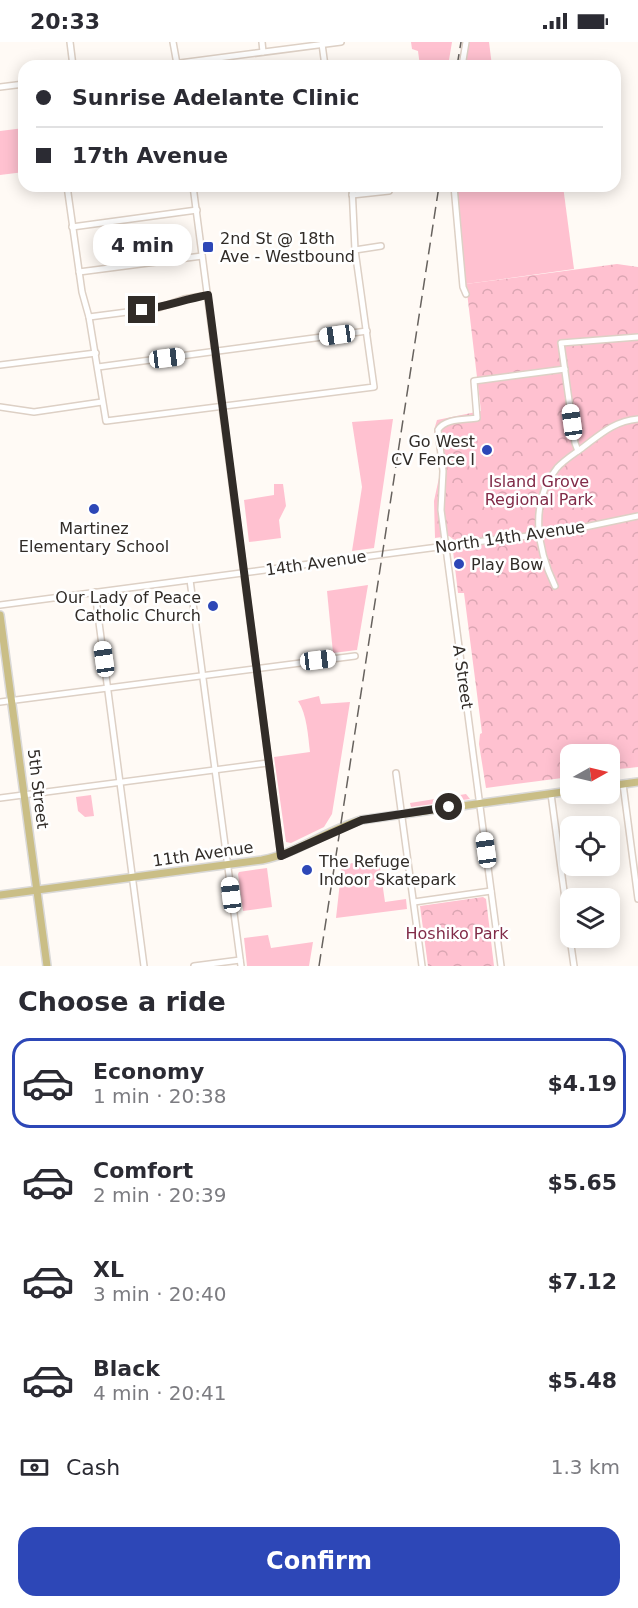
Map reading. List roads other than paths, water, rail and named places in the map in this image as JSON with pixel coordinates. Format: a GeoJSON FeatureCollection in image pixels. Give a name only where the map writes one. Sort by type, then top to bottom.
{"type":"FeatureCollection","features":[{"type":"Feature","properties":{"kind":"main road","name":"5th Street"},"geometry":{"type":"LineString","coordinates":[[0,615],[47,966]]}},
{"type":"Feature","properties":{"kind":"main road"},"geometry":{"type":"LineString","coordinates":[[620,784],[638,782]]}},
{"type":"Feature","properties":{"kind":"main road","name":"11th Avenue"},"geometry":{"type":"LineString","coordinates":[[0,895],[281,856],[349,824],[370,818],[560,793]]}},
{"type":"Feature","properties":{"kind":"street"},"geometry":{"type":"LineString","coordinates":[[70,42],[72,60]]}},
{"type":"Feature","properties":{"kind":"street"},"geometry":{"type":"LineString","coordinates":[[173,42],[176,60]]}},
{"type":"Feature","properties":{"kind":"street"},"geometry":{"type":"LineString","coordinates":[[262,42],[263,52]]}},
{"type":"Feature","properties":{"kind":"street"},"geometry":{"type":"LineString","coordinates":[[210,60],[342,42]]}},
{"type":"Feature","properties":{"kind":"street"},"geometry":{"type":"LineString","coordinates":[[463,60],[466,42]]}},
{"type":"Feature","properties":{"kind":"street"},"geometry":{"type":"LineString","coordinates":[[322,43],[324,60]]}},
{"type":"Feature","properties":{"kind":"street"},"geometry":{"type":"LineString","coordinates":[[0,87],[18,85]]}},
{"type":"Feature","properties":{"kind":"street"},"geometry":{"type":"LineString","coordinates":[[68,192],[82,292],[96,353],[106,422],[374,387],[356,249],[352,195],[380,192]]}},
{"type":"Feature","properties":{"kind":"street"},"geometry":{"type":"LineString","coordinates":[[194,192],[281,856]]}},
{"type":"Feature","properties":{"kind":"street"},"geometry":{"type":"LineString","coordinates":[[455,192],[463,287],[466,294]]}},
{"type":"Feature","properties":{"kind":"street"},"geometry":{"type":"LineString","coordinates":[[72,227],[196,210]]}},
{"type":"Feature","properties":{"kind":"street"},"geometry":{"type":"LineString","coordinates":[[356,249],[381,246]]}},
{"type":"Feature","properties":{"kind":"street"},"geometry":{"type":"LineString","coordinates":[[79,273],[202,256]]}},
{"type":"Feature","properties":{"kind":"street"},"geometry":{"type":"LineString","coordinates":[[89,317],[158,308],[184,299],[208,295]]}},
{"type":"Feature","properties":{"kind":"street"},"geometry":{"type":"LineString","coordinates":[[98,367],[367,331]]}},
{"type":"Feature","properties":{"kind":"street"},"geometry":{"type":"LineString","coordinates":[[578,451],[561,343],[638,337]]}},
{"type":"Feature","properties":{"kind":"street"},"geometry":{"type":"LineString","coordinates":[[0,365],[96,353]]}},
{"type":"Feature","properties":{"kind":"street","name":"A Street"},"geometry":{"type":"LineString","coordinates":[[501,966],[445,546],[441,510],[443,471],[438,430],[446,422],[477,418],[474,381],[565,369]]}},
{"type":"Feature","properties":{"kind":"street"},"geometry":{"type":"LineString","coordinates":[[0,407],[34,412],[102,402]]}},
{"type":"Feature","properties":{"kind":"street"},"geometry":{"type":"LineString","coordinates":[[555,585],[544,560],[539,534],[538,518],[547,486],[557,469],[578,451],[614,425],[638,419]]}},
{"type":"Feature","properties":{"kind":"street","name":"North 14th Avenue"},"geometry":{"type":"LineString","coordinates":[[382,555],[556,533],[638,516]]}},
{"type":"Feature","properties":{"kind":"street","name":"14th Avenue"},"geometry":{"type":"LineString","coordinates":[[0,605],[382,555]]}},
{"type":"Feature","properties":{"kind":"street"},"geometry":{"type":"LineString","coordinates":[[190,580],[240,963],[194,966]]}},
{"type":"Feature","properties":{"kind":"street"},"geometry":{"type":"LineString","coordinates":[[95,592],[144,966]]}},
{"type":"Feature","properties":{"kind":"street"},"geometry":{"type":"LineString","coordinates":[[0,702],[355,656]]}},
{"type":"Feature","properties":{"kind":"street"},"geometry":{"type":"LineString","coordinates":[[0,798],[268,763]]}},
{"type":"Feature","properties":{"kind":"street"},"geometry":{"type":"LineString","coordinates":[[396,772],[422,966]]}},
{"type":"Feature","properties":{"kind":"street"},"geometry":{"type":"LineString","coordinates":[[623,784],[638,899]]}},
{"type":"Feature","properties":{"kind":"street"},"geometry":{"type":"LineString","coordinates":[[551,794],[563,888]]}},
{"type":"Feature","properties":{"kind":"street"},"geometry":{"type":"LineString","coordinates":[[414,902],[491,891]]}},
{"type":"Feature","properties":{"kind":"street"},"geometry":{"type":"LineString","coordinates":[[572,948],[574,966]]}},
{"type":"Feature","properties":{"kind":"railway"},"geometry":{"type":"LineString","coordinates":[[458,60],[461,42]]}},
{"type":"Feature","properties":{"kind":"railway"},"geometry":{"type":"LineString","coordinates":[[319,966],[438,192]]}},
{"type":"Feature","properties":{"kind":"place","name":"2nd St @ 18th Ave - Westbound"},"geometry":{"type":"Point","coordinates":[208,247]}},
{"type":"Feature","properties":{"kind":"place","name":"Go West CV Fence I"},"geometry":{"type":"Point","coordinates":[487,450]}},
{"type":"Feature","properties":{"kind":"place","name":"Martinez Elementary School"},"geometry":{"type":"Point","coordinates":[94,509]}},
{"type":"Feature","properties":{"kind":"place","name":"Play Bow"},"geometry":{"type":"Point","coordinates":[459,564]}},
{"type":"Feature","properties":{"kind":"place","name":"Our Lady of Peace Catholic Church"},"geometry":{"type":"Point","coordinates":[213,606]}},
{"type":"Feature","properties":{"kind":"place","name":"The Refuge Indoor Skatepark"},"geometry":{"type":"Point","coordinates":[307,870]}},
{"type":"Feature","properties":{"kind":"park label","name":"Island Grove Regional Park"},"geometry":{"type":"Point","coordinates":[539,490]}},
{"type":"Feature","properties":{"kind":"park label","name":"Hoshiko Park"},"geometry":{"type":"Point","coordinates":[457,933]}}]}
